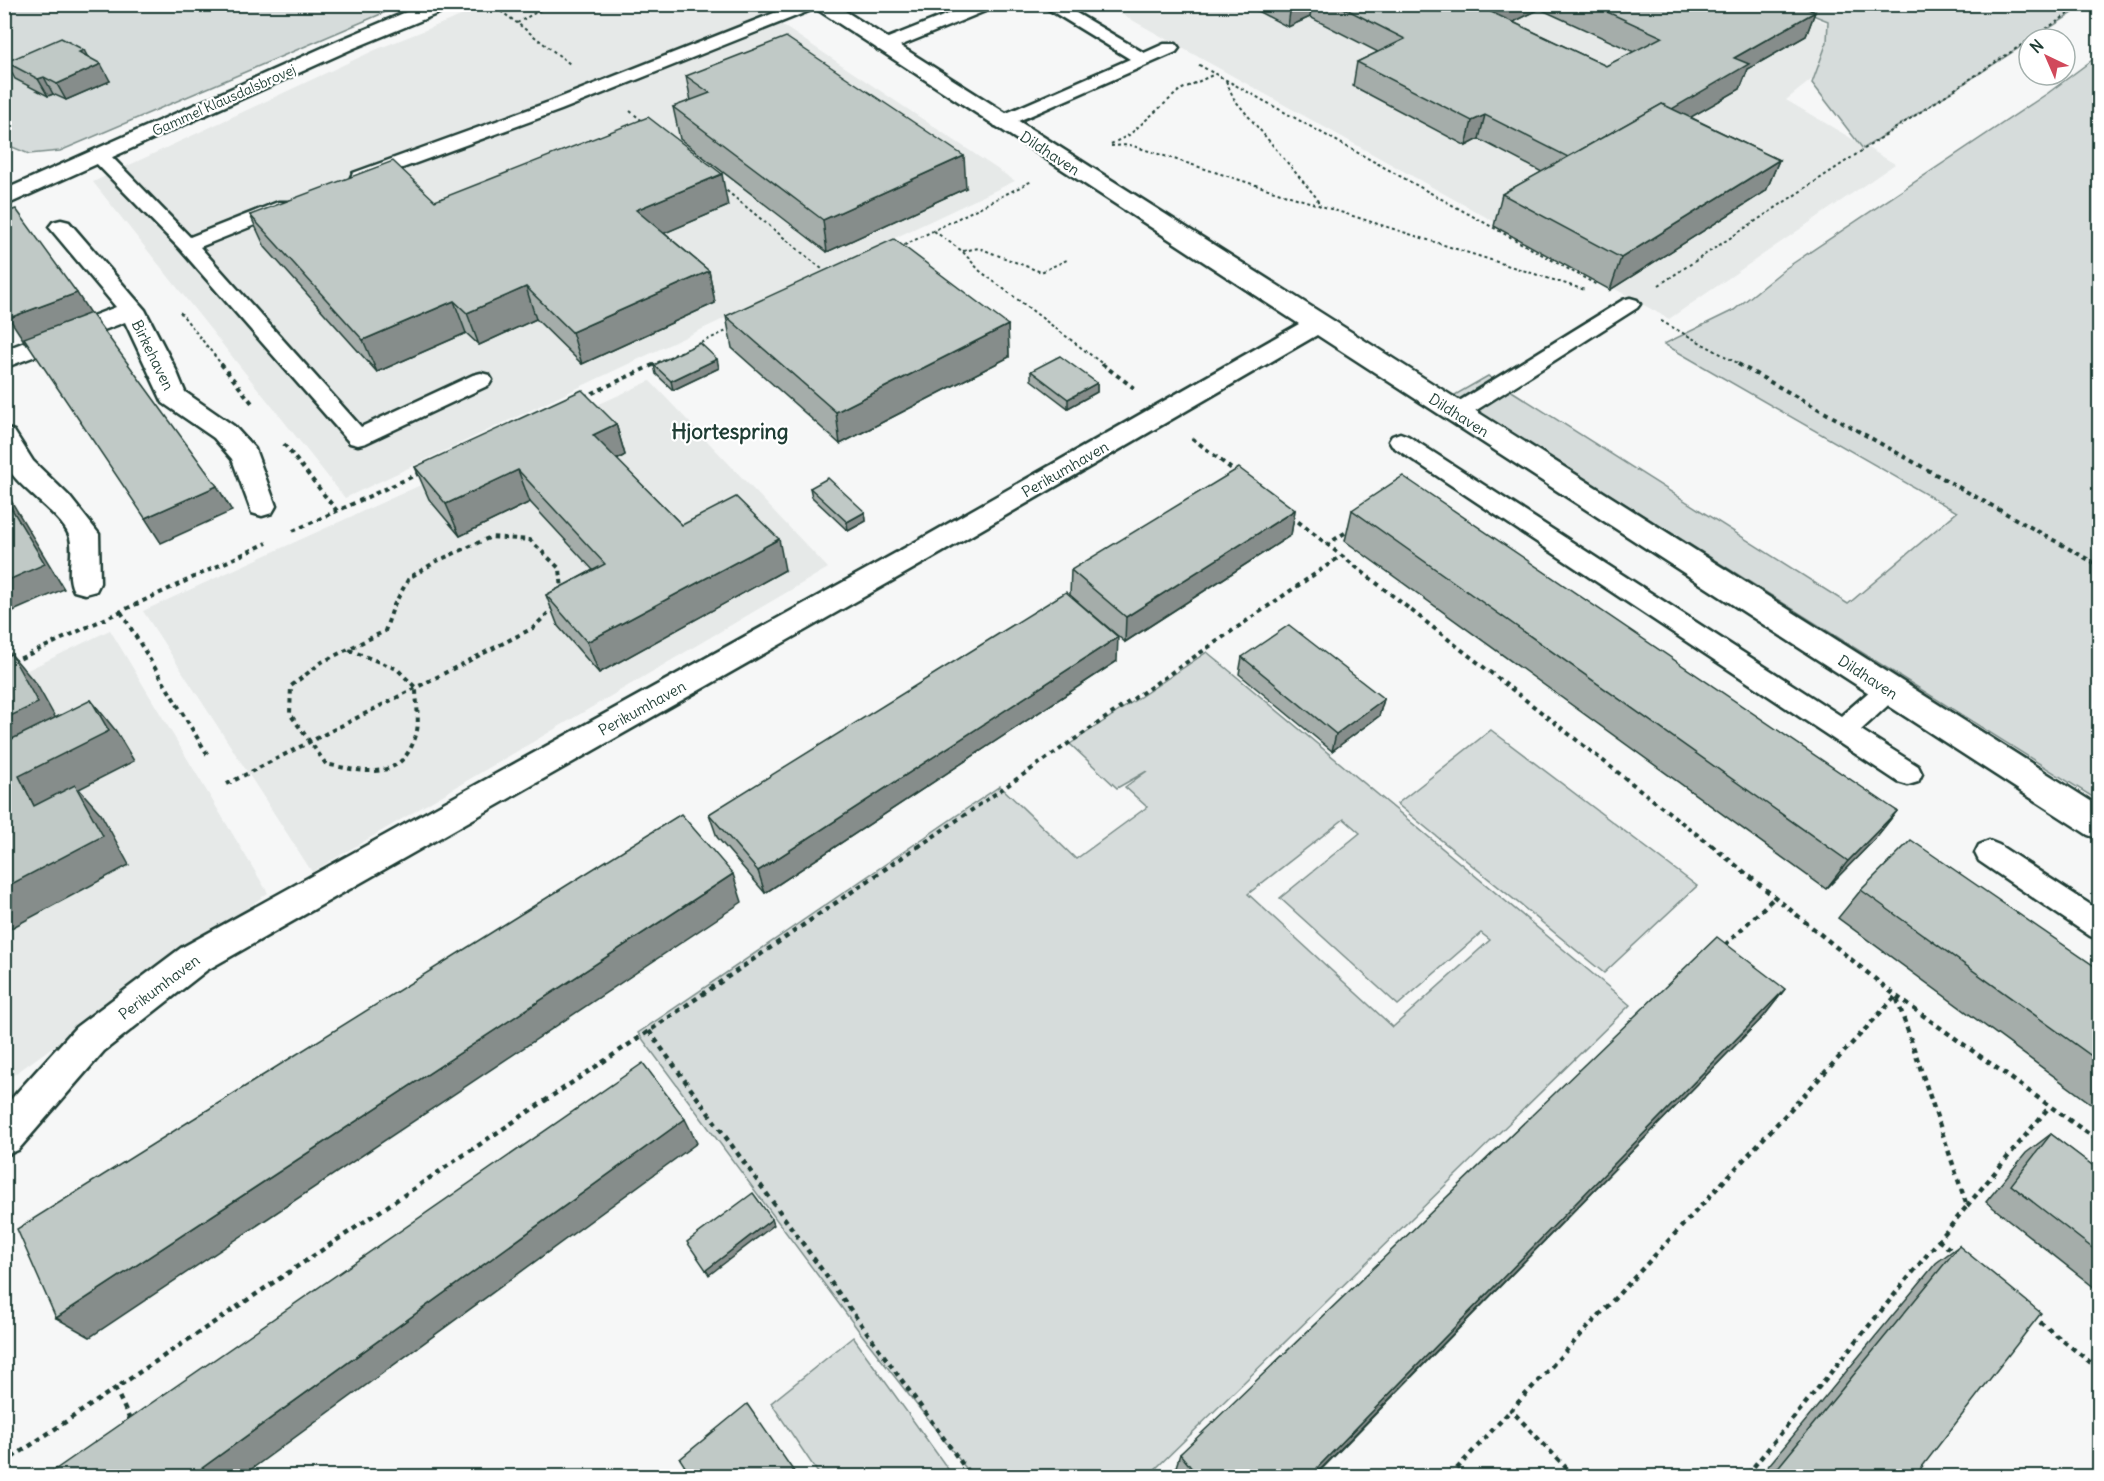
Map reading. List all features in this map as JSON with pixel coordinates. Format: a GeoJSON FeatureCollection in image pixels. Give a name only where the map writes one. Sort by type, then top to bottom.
{"type":"FeatureCollection","features":[{"type":"Feature","properties":{"kind":"street","name":"Gammel Klausdalsbrovej"},"geometry":{"type":"LineString","coordinates":[[4,200],[347,44],[444,4]]}},
{"type":"Feature","properties":{"kind":"street","name":"Dildhaven"},"geometry":{"type":"LineString","coordinates":[[819,4],[1316,325],[2100,825]]}},
{"type":"Feature","properties":{"kind":"street"},"geometry":{"type":"LineString","coordinates":[[4,178],[29,188]]}},
{"type":"Feature","properties":{"kind":"street","name":"Birkehaven"},"geometry":{"type":"LineString","coordinates":[[61,226],[132,310],[163,370],[173,397],[224,432],[245,456],[262,506]]}},
{"type":"Feature","properties":{"kind":"street","name":"Birkehaven"},"geometry":{"type":"LineString","coordinates":[[4,360],[132,310]]}},
{"type":"Feature","properties":{"kind":"street","name":"Perikumhaven"},"geometry":{"type":"LineString","coordinates":[[4,1137],[90,1039],[194,959],[931,546],[1316,325]]}},
{"type":"Feature","properties":{"kind":"street"},"geometry":{"type":"LineString","coordinates":[[4,437],[23,468],[59,503],[84,534],[85,584]]}},
{"type":"Feature","properties":{"kind":"lane"},"geometry":{"type":"LineString","coordinates":[[340,185],[813,4]]}},
{"type":"Feature","properties":{"kind":"lane"},"geometry":{"type":"LineString","coordinates":[[884,46],[989,4]]}},
{"type":"Feature","properties":{"kind":"lane"},"geometry":{"type":"LineString","coordinates":[[1048,4],[1144,60]]}},
{"type":"Feature","properties":{"kind":"lane"},"geometry":{"type":"LineString","coordinates":[[1001,122],[1170,48]]}},
{"type":"Feature","properties":{"kind":"lane"},"geometry":{"type":"LineString","coordinates":[[100,156],[188,244],[358,438],[481,380]]}},
{"type":"Feature","properties":{"kind":"lane"},"geometry":{"type":"LineString","coordinates":[[188,244],[299,201]]}},
{"type":"Feature","properties":{"kind":"lane"},"geometry":{"type":"LineString","coordinates":[[1456,413],[1630,304]]}},
{"type":"Feature","properties":{"kind":"lane"},"geometry":{"type":"LineString","coordinates":[[1400,441],[1908,774]]}},
{"type":"Feature","properties":{"kind":"lane"},"geometry":{"type":"LineString","coordinates":[[1842,731],[1888,690]]}},
{"type":"Feature","properties":{"kind":"lane"},"geometry":{"type":"LineString","coordinates":[[1989,853],[2100,927]]}},
{"type":"Feature","properties":{"kind":"path"},"geometry":{"type":"LineString","coordinates":[[491,4],[646,124]]}},
{"type":"Feature","properties":{"kind":"path"},"geometry":{"type":"LineString","coordinates":[[517,23],[550,4]]}},
{"type":"Feature","properties":{"kind":"path"},"geometry":{"type":"LineString","coordinates":[[2049,27],[2083,4]]}},
{"type":"Feature","properties":{"kind":"path"},"geometry":{"type":"LineString","coordinates":[[1215,74],[1180,90],[1129,135],[1107,146],[1130,145],[1630,304],[2017,49]]}},
{"type":"Feature","properties":{"kind":"path"},"geometry":{"type":"LineString","coordinates":[[1225,79],[1234,99],[1316,197],[1320,207]]}},
{"type":"Feature","properties":{"kind":"path"},"geometry":{"type":"LineString","coordinates":[[894,251],[1040,177]]}},
{"type":"Feature","properties":{"kind":"path"},"geometry":{"type":"LineString","coordinates":[[718,184],[835,280]]}},
{"type":"Feature","properties":{"kind":"path"},"geometry":{"type":"LineString","coordinates":[[934,231],[962,251],[980,271],[1134,388]]}},
{"type":"Feature","properties":{"kind":"path"},"geometry":{"type":"LineString","coordinates":[[962,251],[979,248],[1041,273],[1067,260]]}},
{"type":"Feature","properties":{"kind":"path"},"geometry":{"type":"LineString","coordinates":[[177,308],[257,410]]}},
{"type":"Feature","properties":{"kind":"path"},"geometry":{"type":"LineString","coordinates":[[580,399],[742,323]]}},
{"type":"Feature","properties":{"kind":"path"},"geometry":{"type":"LineString","coordinates":[[1183,431],[1243,478]]}},
{"type":"Feature","properties":{"kind":"path"},"geometry":{"type":"LineString","coordinates":[[279,437],[337,511]]}},
{"type":"Feature","properties":{"kind":"path"},"geometry":{"type":"LineString","coordinates":[[283,536],[427,470]]}},
{"type":"Feature","properties":{"kind":"path"},"geometry":{"type":"LineString","coordinates":[[1289,515],[1776,896],[1896,996],[2100,1142]]}},
{"type":"Feature","properties":{"kind":"path"},"geometry":{"type":"LineString","coordinates":[[1326,545],[1356,526]]}},
{"type":"Feature","properties":{"kind":"path"},"geometry":{"type":"LineString","coordinates":[[227,784],[308,742],[416,688],[533,628],[562,598],[560,569],[530,540],[491,537],[437,561],[409,578],[394,605],[386,631],[322,662],[291,686],[290,714],[308,742],[327,764],[358,771],[383,772],[404,759],[417,734],[416,688],[398,669],[349,650]]}},
{"type":"Feature","properties":{"kind":"path"},"geometry":{"type":"LineString","coordinates":[[4,666],[272,541]]}},
{"type":"Feature","properties":{"kind":"path"},"geometry":{"type":"LineString","coordinates":[[4,1463],[649,1031],[1341,556]]}},
{"type":"Feature","properties":{"kind":"path"},"geometry":{"type":"LineString","coordinates":[[121,612],[209,757]]}},
{"type":"Feature","properties":{"kind":"path"},"geometry":{"type":"LineString","coordinates":[[1716,954],[1776,896]]}},
{"type":"Feature","properties":{"kind":"path"},"geometry":{"type":"LineString","coordinates":[[1896,996],[1967,1206]]}},
{"type":"Feature","properties":{"kind":"path"},"geometry":{"type":"LineString","coordinates":[[1450,1476],[1896,996]]}},
{"type":"Feature","properties":{"kind":"path"},"geometry":{"type":"LineString","coordinates":[[649,1031],[971,1476]]}},
{"type":"Feature","properties":{"kind":"path"},"geometry":{"type":"LineString","coordinates":[[1746,1476],[2050,1106]]}},
{"type":"Feature","properties":{"kind":"path"},"geometry":{"type":"LineString","coordinates":[[1938,1240],[1956,1254]]}},
{"type":"Feature","properties":{"kind":"path"},"geometry":{"type":"LineString","coordinates":[[2028,1312],[2100,1370]]}},
{"type":"Feature","properties":{"kind":"path"},"geometry":{"type":"LineString","coordinates":[[115,1388],[134,1428]]}},
{"type":"Feature","properties":{"kind":"path"},"geometry":{"type":"LineString","coordinates":[[1511,1410],[1574,1476]]}},
{"type":"Feature","properties":{"kind":"shaded area"},"geometry":{"type":"Polygon","coordinates":[[[491,4],[752,5],[1015,181],[345,498],[93,182],[375,50],[491,4]]]}},
{"type":"Feature","properties":{"kind":"shaded area"},"geometry":{"type":"Polygon","coordinates":[[[2099,4],[2100,9],[2082,7],[2051,27],[2017,27],[2017,49],[1863,149],[1812,83],[1827,42],[1828,21],[1788,5],[2099,4]]]}},
{"type":"Feature","properties":{"kind":"shaded area"},"geometry":{"type":"Polygon","coordinates":[[[4,5],[402,5],[60,151],[29,154],[5,144],[4,5]]]}},
{"type":"Feature","properties":{"kind":"shaded area"},"geometry":{"type":"Polygon","coordinates":[[[1105,5],[1783,5],[1864,38],[1786,100],[1895,164],[1669,319],[1105,5]]]}},
{"type":"Feature","properties":{"kind":"shaded area"},"geometry":{"type":"Polygon","coordinates":[[[2099,55],[2099,801],[1453,396],[1488,376],[1848,604],[1957,512],[1664,344],[1734,310],[1786,268],[2056,87],[2077,87],[2077,71],[2099,55]]]}},
{"type":"Feature","properties":{"kind":"shaded area"},"geometry":{"type":"Polygon","coordinates":[[[650,381],[828,568],[312,872],[143,611],[650,381]]]}},
{"type":"Feature","properties":{"kind":"shaded area"},"geometry":{"type":"Polygon","coordinates":[[[110,630],[268,893],[5,1081],[5,681],[110,630]]]}},
{"type":"Feature","properties":{"kind":"shaded area"},"geometry":{"type":"Polygon","coordinates":[[[1207,652],[1630,1005],[1148,1476],[972,1476],[859,1331],[638,1033],[1000,786],[1076,859],[1147,807],[1125,787],[1147,771],[1117,788],[1070,744],[1207,652]],[[1344,819],[1248,894],[1393,1027],[1490,940],[1481,933],[1398,1005],[1280,898],[1360,833],[1344,819]]]}},
{"type":"Feature","properties":{"kind":"shaded area"},"geometry":{"type":"Polygon","coordinates":[[[1491,730],[1697,886],[1604,973],[1397,804],[1491,730]]]}},
{"type":"Feature","properties":{"kind":"shaded area"},"geometry":{"type":"Polygon","coordinates":[[[853,1337],[953,1476],[820,1476],[771,1403],[853,1337]]]}},
{"type":"Feature","properties":{"kind":"building"},"geometry":{"type":"Polygon","coordinates":[[[1336,4],[1506,4],[1491,12],[1606,66],[1662,37],[1590,4],[1797,4],[1815,12],[1734,58],[1749,64],[1672,109],[1662,104],[1568,157],[1485,115],[1472,121],[1357,62],[1405,39],[1336,4]]]}},
{"type":"Feature","properties":{"kind":"building"},"geometry":{"type":"Polygon","coordinates":[[[786,37],[964,156],[823,220],[673,107],[710,93],[686,76],[786,37]]]}},
{"type":"Feature","properties":{"kind":"building"},"geometry":{"type":"Polygon","coordinates":[[[61,38],[84,50],[79,52],[101,64],[57,84],[44,77],[38,79],[6,62],[61,38]]]}},
{"type":"Feature","properties":{"kind":"building"},"geometry":{"type":"Polygon","coordinates":[[[1662,104],[1779,160],[1621,258],[1502,194],[1662,104]]]}},
{"type":"Feature","properties":{"kind":"building"},"geometry":{"type":"Polygon","coordinates":[[[648,117],[722,174],[636,210],[709,271],[572,332],[526,287],[467,313],[454,301],[363,340],[250,215],[393,161],[435,201],[648,117]]]}},
{"type":"Feature","properties":{"kind":"building"},"geometry":{"type":"Polygon","coordinates":[[[16,209],[77,293],[9,318],[4,312],[4,213],[16,209]]]}},
{"type":"Feature","properties":{"kind":"building"},"geometry":{"type":"Polygon","coordinates":[[[894,239],[1008,325],[836,412],[726,316],[894,239]]]}},
{"type":"Feature","properties":{"kind":"building"},"geometry":{"type":"Polygon","coordinates":[[[91,313],[217,486],[145,518],[24,338],[91,313]]]}},
{"type":"Feature","properties":{"kind":"building"},"geometry":{"type":"Polygon","coordinates":[[[700,343],[717,359],[671,381],[654,365],[700,343]]]}},
{"type":"Feature","properties":{"kind":"building"},"geometry":{"type":"Polygon","coordinates":[[[1060,356],[1097,383],[1068,399],[1031,371],[1060,356]]]}},
{"type":"Feature","properties":{"kind":"building"},"geometry":{"type":"Polygon","coordinates":[[[582,390],[616,424],[593,435],[682,525],[736,497],[779,539],[587,642],[546,595],[605,564],[518,470],[446,504],[415,467],[582,390]]]}},
{"type":"Feature","properties":{"kind":"building"},"geometry":{"type":"Polygon","coordinates":[[[1239,468],[1295,510],[1126,617],[1071,570],[1239,468]]]}},
{"type":"Feature","properties":{"kind":"building"},"geometry":{"type":"Polygon","coordinates":[[[1403,476],[1897,811],[1848,861],[1352,510],[1403,476]]]}},
{"type":"Feature","properties":{"kind":"building"},"geometry":{"type":"Polygon","coordinates":[[[828,478],[865,512],[847,522],[810,488],[828,478]]]}},
{"type":"Feature","properties":{"kind":"building"},"geometry":{"type":"Polygon","coordinates":[[[4,496],[45,564],[4,582],[4,496]]]}},
{"type":"Feature","properties":{"kind":"building"},"geometry":{"type":"Polygon","coordinates":[[[1066,592],[1118,637],[758,871],[709,814],[1066,592]]]}},
{"type":"Feature","properties":{"kind":"building"},"geometry":{"type":"Polygon","coordinates":[[[1289,625],[1384,699],[1336,734],[1242,657],[1289,625]]]}},
{"type":"Feature","properties":{"kind":"building"},"geometry":{"type":"Polygon","coordinates":[[[11,654],[38,703],[4,719],[4,657],[11,654]]]}},
{"type":"Feature","properties":{"kind":"building"},"geometry":{"type":"Polygon","coordinates":[[[91,700],[109,731],[19,776],[34,806],[75,785],[103,836],[4,888],[4,743],[91,700]]]}},
{"type":"Feature","properties":{"kind":"building"},"geometry":{"type":"Polygon","coordinates":[[[681,814],[733,874],[56,1318],[17,1229],[681,814]]]}},
{"type":"Feature","properties":{"kind":"building"},"geometry":{"type":"Polygon","coordinates":[[[1911,840],[2100,970],[2100,1062],[1861,890],[1911,840]]]}},
{"type":"Feature","properties":{"kind":"building"},"geometry":{"type":"Polygon","coordinates":[[[1717,937],[1785,989],[1317,1468],[1325,1476],[1198,1476],[1180,1454],[1717,937]]]}},
{"type":"Feature","properties":{"kind":"building"},"geometry":{"type":"Polygon","coordinates":[[[643,1063],[685,1119],[191,1476],[46,1476],[643,1063]]]}},
{"type":"Feature","properties":{"kind":"building"},"geometry":{"type":"Polygon","coordinates":[[[2051,1134],[2100,1171],[2100,1254],[2011,1185],[2051,1134]]]}},
{"type":"Feature","properties":{"kind":"building"},"geometry":{"type":"Polygon","coordinates":[[[753,1193],[772,1219],[706,1270],[687,1242],[753,1193]]]}},
{"type":"Feature","properties":{"kind":"building"},"geometry":{"type":"Polygon","coordinates":[[[1959,1246],[2041,1313],[1915,1476],[1771,1476],[1959,1246]]]}},
{"type":"Feature","properties":{"kind":"building"},"geometry":{"type":"Polygon","coordinates":[[[747,1404],[797,1476],[691,1476],[680,1459],[747,1404]]]}},
{"type":"Feature","properties":{"kind":"district","name":"Hjortespring"},"geometry":{"type":"Point","coordinates":[730,431]}}]}
